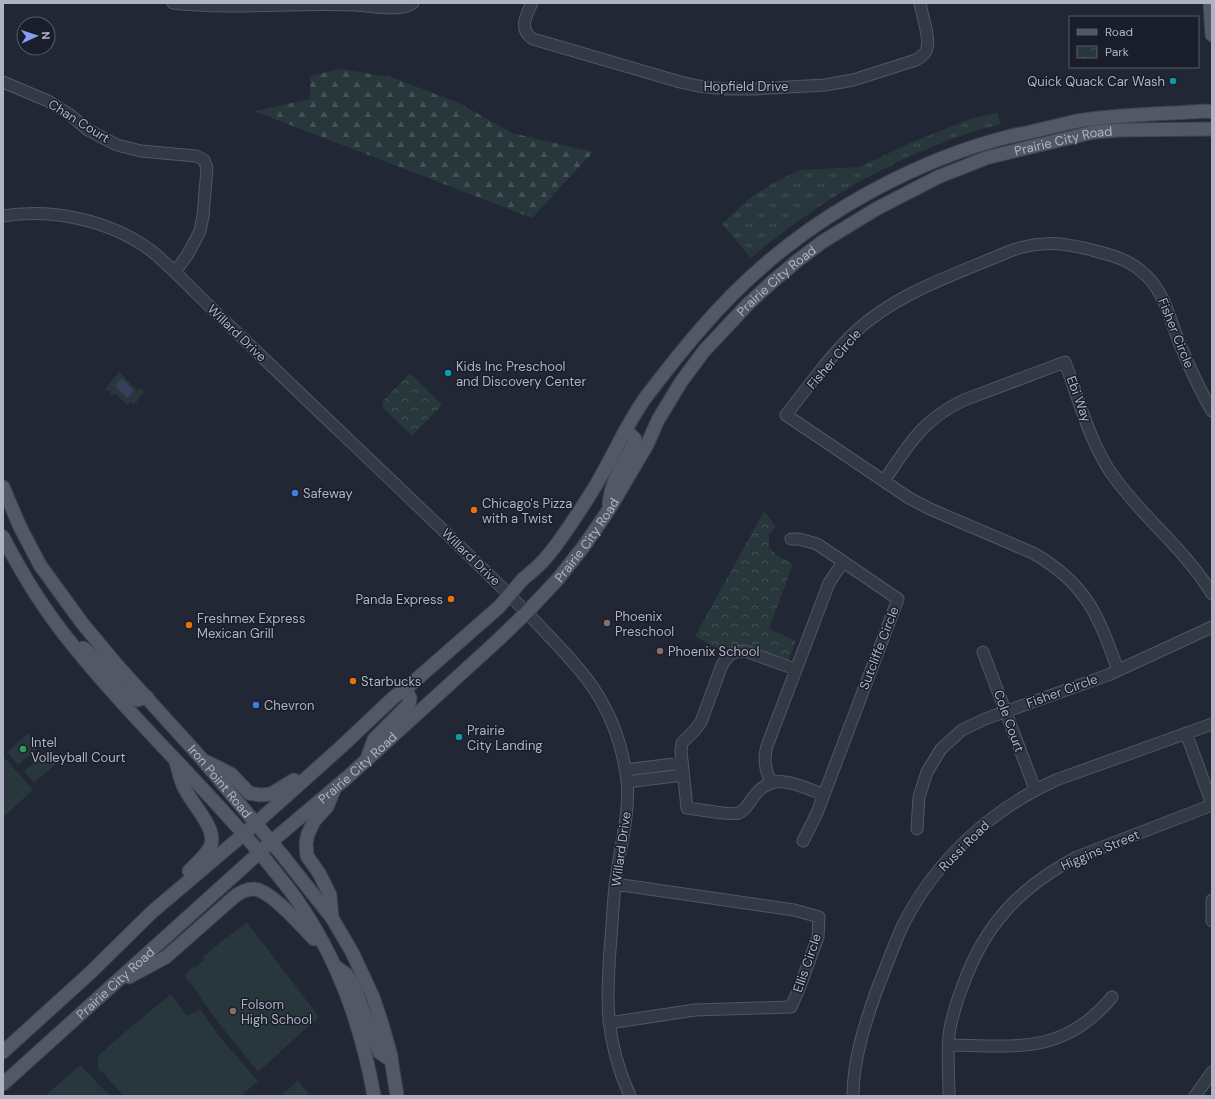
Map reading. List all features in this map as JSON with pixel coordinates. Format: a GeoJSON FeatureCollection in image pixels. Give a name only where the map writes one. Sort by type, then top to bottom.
{"type":"FeatureCollection","features":[{"type":"Feature","properties":{"kind":"main road"},"geometry":{"type":"LineString","coordinates":[[1210,3],[1212,35]]}},
{"type":"Feature","properties":{"kind":"main road","name":"Prairie City Road"},"geometry":{"type":"LineString","coordinates":[[3,1052],[90,973],[152,912],[244,834],[394,697],[499,606],[543,561],[592,492],[644,399],[700,330],[763,266],[840,209],[870,192],[938,160],[1007,137],[1080,121],[1110,116],[1210,110]]}},
{"type":"Feature","properties":{"kind":"main road","name":"Prairie City Road"},"geometry":{"type":"LineString","coordinates":[[3,1084],[271,842],[368,758],[498,640],[558,580],[584,546],[608,510],[647,445],[658,420],[704,351],[772,282],[810,252],[850,224],[938,177],[986,158],[1094,132],[1119,130],[1212,129]]}},
{"type":"Feature","properties":{"kind":"main road"},"geometry":{"type":"LineString","coordinates":[[608,510],[610,490],[615,476],[635,441],[635,439],[626,430]]}},
{"type":"Feature","properties":{"kind":"main road","name":"Iron Point Road"},"geometry":{"type":"LineString","coordinates":[[3,487],[20,527],[40,565],[95,640],[202,759],[332,918],[352,952],[367,984],[382,1024],[391,1056],[397,1096]]}},
{"type":"Feature","properties":{"kind":"main road","name":"Iron Point Road"},"geometry":{"type":"LineString","coordinates":[[3,537],[33,591],[70,643],[244,834],[299,903],[328,953],[351,1008],[365,1050],[374,1096]]}},
{"type":"Feature","properties":{"kind":"main road"},"geometry":{"type":"LineString","coordinates":[[70,643],[84,648],[101,664],[129,697],[137,700],[146,697]]}},
{"type":"Feature","properties":{"kind":"main road"},"geometry":{"type":"LineString","coordinates":[[368,758],[374,739],[409,704],[410,698],[405,689]]}},
{"type":"Feature","properties":{"kind":"main road"},"geometry":{"type":"LineString","coordinates":[[202,759],[231,774],[249,793],[260,795],[271,794],[286,786],[307,771],[319,767]]}},
{"type":"Feature","properties":{"kind":"main road"},"geometry":{"type":"LineString","coordinates":[[152,912],[208,851],[211,844],[208,827],[202,814],[183,786],[176,760]]}},
{"type":"Feature","properties":{"kind":"main road"},"geometry":{"type":"LineString","coordinates":[[332,918],[330,895],[320,873],[307,856],[306,843],[308,834],[314,822],[326,808],[335,787]]}},
{"type":"Feature","properties":{"kind":"main road"},"geometry":{"type":"LineString","coordinates":[[115,984],[166,957],[234,897],[245,890],[255,889],[266,893],[328,953]]}},
{"type":"Feature","properties":{"kind":"main road"},"geometry":{"type":"LineString","coordinates":[[334,966],[346,974],[352,984],[378,1052],[386,1057],[391,1056]]}},
{"type":"Feature","properties":{"kind":"street"},"geometry":{"type":"LineString","coordinates":[[173,3],[213,6],[348,5],[396,8],[413,3]]}},
{"type":"Feature","properties":{"kind":"street","name":"Hopfield Drive"},"geometry":{"type":"LineString","coordinates":[[532,3],[526,17],[524,28],[526,33],[533,39],[680,82],[698,86],[726,89],[753,89],[839,83],[916,60],[927,50],[928,42],[920,3]]}},
{"type":"Feature","properties":{"kind":"street","name":"Chan Court"},"geometry":{"type":"LineString","coordinates":[[3,82],[48,101],[69,114],[88,130],[117,144],[141,151],[196,156],[204,160],[207,168],[202,223],[192,247],[174,272]]}},
{"type":"Feature","properties":{"kind":"street","name":"Willard Drive"},"geometry":{"type":"LineString","coordinates":[[3,216],[41,213],[55,214],[97,224],[124,235],[148,248],[164,261],[510,595],[582,672],[605,707],[614,727],[627,782],[626,821],[615,884],[607,983],[609,1023],[617,1063],[630,1096]]}},
{"type":"Feature","properties":{"kind":"street","name":"Fisher Circle"},"geometry":{"type":"LineString","coordinates":[[1118,670],[1101,624],[1094,610],[1084,595],[1063,573],[1033,553],[930,510],[909,498],[786,415],[834,355],[854,333],[877,314],[906,296],[1010,251],[1031,244],[1044,243],[1061,243],[1109,255],[1127,262],[1146,275],[1159,291],[1166,305],[1187,361],[1212,411]]}},
{"type":"Feature","properties":{"kind":"street","name":"Ebi Way"},"geometry":{"type":"LineString","coordinates":[[884,481],[925,425],[948,407],[1065,362],[1095,444],[1104,462],[1126,492],[1193,566],[1212,594]]}},
{"type":"Feature","properties":{"kind":"street"},"geometry":{"type":"LineString","coordinates":[[771,782],[766,771],[764,758],[765,752],[795,669],[829,583],[843,562],[810,541],[791,539]]}},
{"type":"Feature","properties":{"kind":"street","name":"Sutcliffe Circle"},"geometry":{"type":"LineString","coordinates":[[824,795],[898,599],[843,562]]}},
{"type":"Feature","properties":{"kind":"street","name":"Fisher Circle"},"geometry":{"type":"LineString","coordinates":[[917,829],[919,797],[927,772],[942,749],[962,730],[974,724],[1118,670],[1212,627]]}},
{"type":"Feature","properties":{"kind":"street"},"geometry":{"type":"LineString","coordinates":[[795,669],[745,651],[738,651],[727,656],[698,726],[682,742],[681,751],[687,808],[737,814],[746,809],[759,789],[771,782],[781,781],[791,782],[824,795],[803,841]]}},
{"type":"Feature","properties":{"kind":"street","name":"Cole Court"},"geometry":{"type":"LineString","coordinates":[[983,652],[1035,789]]}},
{"type":"Feature","properties":{"kind":"street","name":"Russi Road"},"geometry":{"type":"LineString","coordinates":[[852,1096],[862,1036],[868,1013],[893,948],[915,903],[932,878],[970,836],[1007,807],[1035,789],[1186,732],[1212,724]]}},
{"type":"Feature","properties":{"kind":"street"},"geometry":{"type":"LineString","coordinates":[[1186,732],[1212,805]]}},
{"type":"Feature","properties":{"kind":"street"},"geometry":{"type":"LineString","coordinates":[[625,770],[682,763]]}},
{"type":"Feature","properties":{"kind":"street"},"geometry":{"type":"LineString","coordinates":[[627,782],[683,775]]}},
{"type":"Feature","properties":{"kind":"street","name":"Higgins Street"},"geometry":{"type":"LineString","coordinates":[[949,1096],[949,1045],[951,1020],[975,955],[1000,917],[1026,890],[1057,867],[1077,857],[1212,805]]}},
{"type":"Feature","properties":{"kind":"street","name":"Ellis Circle"},"geometry":{"type":"LineString","coordinates":[[609,1023],[696,1010],[791,1007],[818,937],[819,917],[794,910],[615,884]]}},
{"type":"Feature","properties":{"kind":"street"},"geometry":{"type":"LineString","coordinates":[[1212,900],[1212,921]]}},
{"type":"Feature","properties":{"kind":"street"},"geometry":{"type":"LineString","coordinates":[[949,1045],[1021,1046],[1052,1040],[1070,1032],[1086,1022],[1112,997]]}},
{"type":"Feature","properties":{"kind":"street"},"geometry":{"type":"LineString","coordinates":[[1195,1096],[1212,1072]]}},
{"type":"Feature","properties":{"kind":"green space"},"geometry":{"type":"Polygon","coordinates":[[[340,69],[391,77],[459,103],[512,133],[593,152],[532,218],[254,111],[310,99],[310,76],[340,69]]]}},
{"type":"Feature","properties":{"kind":"green space"},"geometry":{"type":"Polygon","coordinates":[[[997,113],[1001,124],[933,146],[868,177],[807,215],[751,258],[722,224],[750,198],[775,182],[799,170],[860,167],[910,143],[970,119],[997,113]]]}},
{"type":"Feature","properties":{"kind":"green space"},"geometry":{"type":"Polygon","coordinates":[[[119,372],[138,391],[140,388],[144,392],[141,396],[138,394],[141,397],[134,405],[131,402],[127,405],[116,394],[112,396],[109,394],[111,391],[110,390],[108,391],[105,389],[119,372]]]}},
{"type":"Feature","properties":{"kind":"green space"},"geometry":{"type":"Polygon","coordinates":[[[410,373],[442,405],[412,436],[383,408],[383,401],[410,373]]]}},
{"type":"Feature","properties":{"kind":"green space"},"geometry":{"type":"Polygon","coordinates":[[[764,511],[776,526],[769,535],[769,548],[778,556],[793,564],[769,629],[796,641],[787,664],[731,649],[721,651],[695,636],[764,511]]]}},
{"type":"Feature","properties":{"kind":"green space","name":"Intel Volleyball Court"},"geometry":{"type":"Polygon","coordinates":[[[28,733],[40,746],[18,765],[7,752],[28,733]]]}},
{"type":"Feature","properties":{"kind":"green space","name":"Intel Volleyball Court"},"geometry":{"type":"Polygon","coordinates":[[[45,752],[56,764],[34,783],[24,771],[45,752]]]}},
{"type":"Feature","properties":{"kind":"green space"},"geometry":{"type":"Polygon","coordinates":[[[3,756],[33,790],[3,817],[3,756]]]}},
{"type":"Feature","properties":{"kind":"green space"},"geometry":{"type":"Polygon","coordinates":[[[247,922],[319,1017],[258,1072],[211,1013],[191,984],[187,981],[185,974],[193,966],[194,968],[204,960],[203,957],[247,922]]]}},
{"type":"Feature","properties":{"kind":"green space"},"geometry":{"type":"Polygon","coordinates":[[[171,994],[187,1016],[200,1009],[219,1036],[258,1081],[241,1096],[124,1096],[106,1077],[106,1075],[98,1070],[98,1056],[171,994]]]}},
{"type":"Feature","properties":{"kind":"green space"},"geometry":{"type":"Polygon","coordinates":[[[80,1065],[106,1092],[114,1096],[45,1096],[80,1065]]]}},
{"type":"Feature","properties":{"kind":"green space"},"geometry":{"type":"Polygon","coordinates":[[[298,1080],[310,1096],[281,1096],[298,1080]]]}},
{"type":"Feature","properties":{"kind":"water"},"geometry":{"type":"Polygon","coordinates":[[[122,378],[134,391],[127,398],[115,386],[122,378]]]}},
{"type":"Feature","properties":{"kind":"place","name":"Quick Quack Car Wash"},"geometry":{"type":"Point","coordinates":[1173,81]}},
{"type":"Feature","properties":{"kind":"place","name":"Kids Inc Preschool and Discovery Center"},"geometry":{"type":"Point","coordinates":[448,373]}},
{"type":"Feature","properties":{"kind":"place","name":"Safeway"},"geometry":{"type":"Point","coordinates":[295,493]}},
{"type":"Feature","properties":{"kind":"place","name":"Chicago's Pizza with a Twist"},"geometry":{"type":"Point","coordinates":[474,510]}},
{"type":"Feature","properties":{"kind":"place","name":"Panda Express"},"geometry":{"type":"Point","coordinates":[451,599]}},
{"type":"Feature","properties":{"kind":"place","name":"Phoenix Preschool"},"geometry":{"type":"Point","coordinates":[607,623]}},
{"type":"Feature","properties":{"kind":"place","name":"Freshmex Express Mexican Grill"},"geometry":{"type":"Point","coordinates":[189,625]}},
{"type":"Feature","properties":{"kind":"place","name":"Phoenix School"},"geometry":{"type":"Point","coordinates":[660,651]}},
{"type":"Feature","properties":{"kind":"place","name":"Starbucks"},"geometry":{"type":"Point","coordinates":[353,681]}},
{"type":"Feature","properties":{"kind":"place","name":"Chevron"},"geometry":{"type":"Point","coordinates":[256,705]}},
{"type":"Feature","properties":{"kind":"place","name":"Prairie City Landing"},"geometry":{"type":"Point","coordinates":[459,737]}},
{"type":"Feature","properties":{"kind":"place","name":"Intel Volleyball Court"},"geometry":{"type":"Point","coordinates":[23,749]}},
{"type":"Feature","properties":{"kind":"place","name":"Folsom High School"},"geometry":{"type":"Point","coordinates":[233,1011]}}]}
